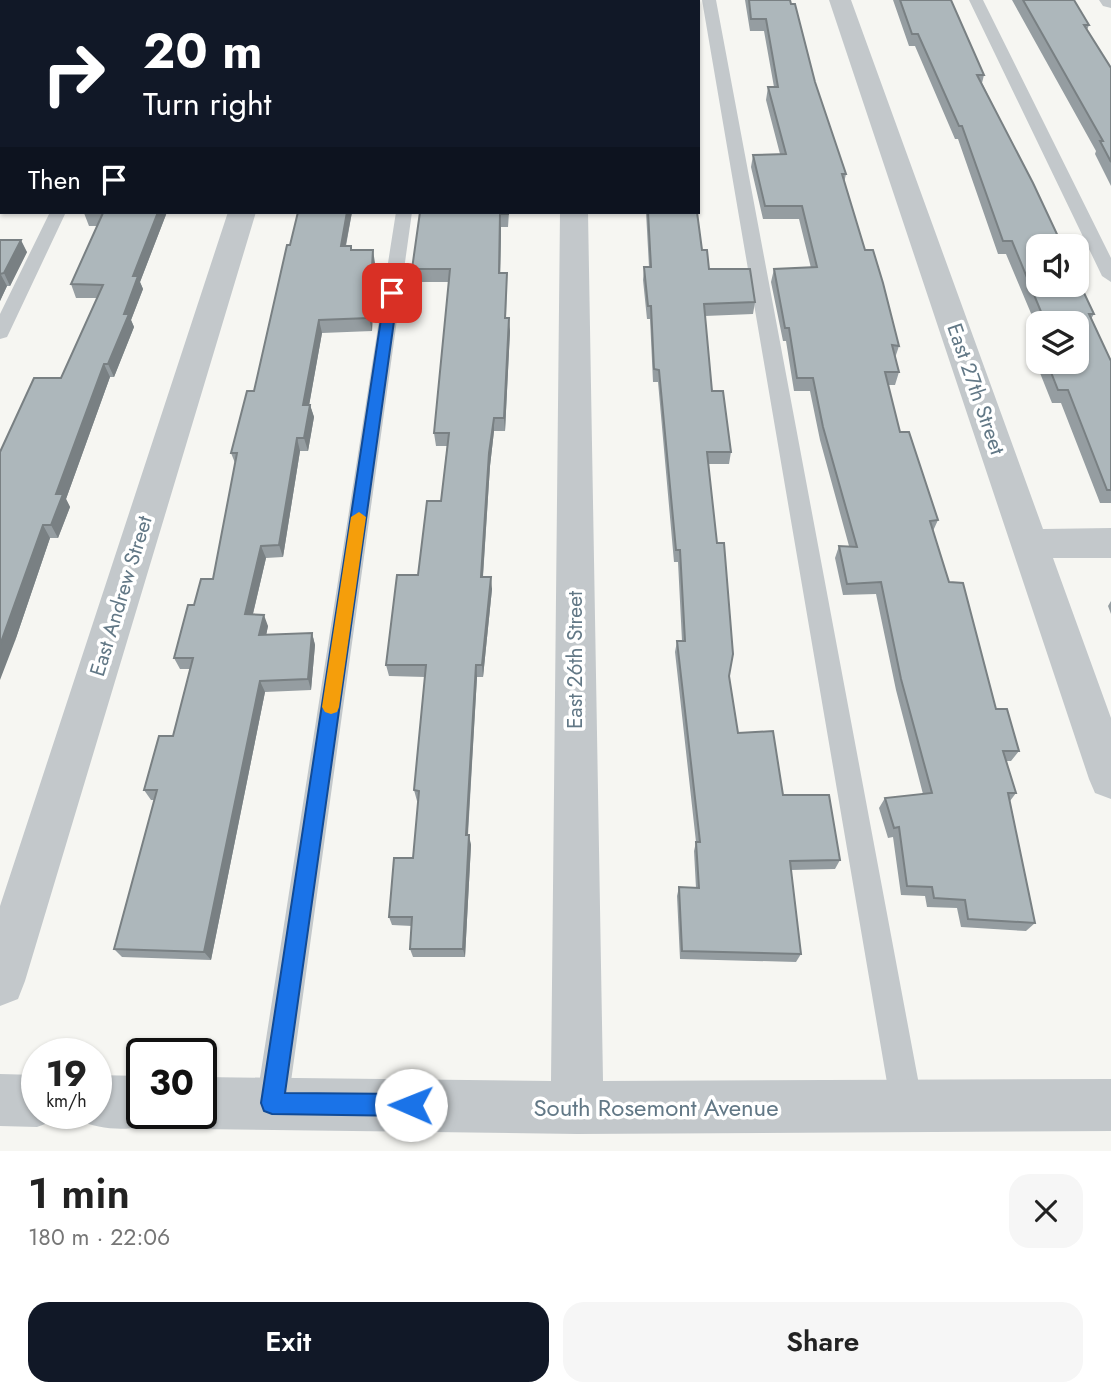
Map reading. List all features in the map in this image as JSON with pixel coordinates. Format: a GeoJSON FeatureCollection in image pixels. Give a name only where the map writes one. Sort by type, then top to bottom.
{"type":"FeatureCollection","features":[{"type":"Feature","properties":{"kind":"street","name":"East 27th Street"},"geometry":{"type":"LineString","coordinates":[[840,0],[1109,768]]}},
{"type":"Feature","properties":{"kind":"street","name":"East Andrew Street"},"geometry":{"type":"LineString","coordinates":[[0,981],[241,214]]}},
{"type":"Feature","properties":{"kind":"street","name":"East 26th Street"},"geometry":{"type":"LineString","coordinates":[[574,214],[577,1108]]}},
{"type":"Feature","properties":{"kind":"street"},"geometry":{"type":"LineString","coordinates":[[1030,544],[1111,543]]}},
{"type":"Feature","properties":{"kind":"street"},"geometry":{"type":"LineString","coordinates":[[0,1101],[21,1101]]}},
{"type":"Feature","properties":{"kind":"street","name":"South Rosemont Avenue"},"geometry":{"type":"LineString","coordinates":[[217,1103],[577,1108],[1111,1105]]}},
{"type":"Feature","properties":{"kind":"lane"},"geometry":{"type":"LineString","coordinates":[[709,0],[907,1106]]}},
{"type":"Feature","properties":{"kind":"lane"},"geometry":{"type":"LineString","coordinates":[[976,0],[1111,275]]}},
{"type":"Feature","properties":{"kind":"lane"},"geometry":{"type":"LineString","coordinates":[[0,333],[57,214]]}},
{"type":"Feature","properties":{"kind":"lane"},"geometry":{"type":"LineString","coordinates":[[272,1103],[404,214]]}},
{"type":"Feature","properties":{"kind":"building"},"geometry":{"type":"Polygon","coordinates":[[[749,0],[790,0],[791,4],[795,4],[815,82],[846,174],[842,174],[865,250],[873,250],[899,346],[892,345],[899,372],[885,372],[900,432],[909,432],[938,520],[930,521],[949,582],[963,583],[996,709],[1007,709],[1019,751],[1003,751],[1016,793],[1008,793],[1035,923],[968,919],[965,900],[934,898],[932,887],[907,886],[899,827],[894,828],[885,798],[932,793],[901,679],[881,582],[847,584],[839,546],[857,547],[823,427],[813,378],[797,378],[789,328],[785,328],[774,269],[817,267],[802,206],[765,206],[753,155],[786,154],[768,87],[778,87],[766,19],[751,19],[749,0]]]}},
{"type":"Feature","properties":{"kind":"building"},"geometry":{"type":"Polygon","coordinates":[[[900,0],[951,0],[984,75],[977,75],[1057,234],[1026,234],[1026,275],[1012,241],[1003,241],[962,126],[959,126],[918,34],[912,34],[900,0]]]}},
{"type":"Feature","properties":{"kind":"building"},"geometry":{"type":"Polygon","coordinates":[[[1023,0],[1074,0],[1089,25],[1084,25],[1111,68],[1111,162],[1100,141],[1103,141],[1023,0]]]}},
{"type":"Feature","properties":{"kind":"building"},"geometry":{"type":"Polygon","coordinates":[[[103,214],[157,214],[133,276],[138,276],[124,314],[129,314],[108,364],[104,364],[56,494],[63,494],[51,525],[43,525],[0,645],[0,452],[34,378],[61,378],[103,285],[71,284],[103,214]]]}},
{"type":"Feature","properties":{"kind":"building"},"geometry":{"type":"Polygon","coordinates":[[[298,214],[347,214],[341,246],[351,246],[351,250],[373,250],[369,318],[319,320],[303,405],[310,405],[304,438],[297,438],[279,545],[261,546],[245,614],[264,615],[259,635],[312,633],[308,679],[260,681],[204,952],[114,949],[157,790],[144,790],[159,736],[173,736],[193,658],[174,658],[188,605],[194,605],[201,579],[213,579],[237,453],[231,453],[247,391],[254,391],[287,245],[290,245],[298,214]]]}},
{"type":"Feature","properties":{"kind":"building"},"geometry":{"type":"Polygon","coordinates":[[[420,214],[500,214],[499,273],[507,273],[505,318],[509,318],[504,418],[494,418],[489,453],[481,577],[491,577],[482,665],[476,665],[466,835],[469,835],[463,949],[410,949],[412,917],[389,917],[394,858],[413,858],[419,791],[414,790],[426,665],[386,665],[397,575],[418,575],[427,501],[441,501],[449,433],[434,433],[450,269],[412,269],[420,214]]]}},
{"type":"Feature","properties":{"kind":"building"},"geometry":{"type":"Polygon","coordinates":[[[648,214],[697,214],[702,250],[707,250],[709,269],[750,269],[755,302],[704,304],[712,391],[723,391],[731,452],[707,452],[717,543],[724,543],[733,654],[729,676],[738,733],[773,731],[783,795],[829,795],[840,860],[790,861],[801,954],[682,951],[679,887],[699,888],[696,842],[700,842],[677,641],[685,641],[680,550],[676,550],[659,370],[654,369],[651,306],[648,306],[644,267],[651,267],[648,214]]]}},
{"type":"Feature","properties":{"kind":"building"},"geometry":{"type":"Polygon","coordinates":[[[0,240],[21,240],[4,273],[0,274],[0,240]]]}},
{"type":"Feature","properties":{"kind":"building"},"geometry":{"type":"Polygon","coordinates":[[[1035,297],[1086,297],[1094,314],[1089,314],[1089,311],[1041,311],[1035,297]]]}},
{"type":"Feature","properties":{"kind":"building"},"geometry":{"type":"Polygon","coordinates":[[[1089,314],[1111,361],[1111,490],[1107,490],[1068,390],[1058,390],[1052,374],[1089,374],[1089,314]]]}},
{"type":"Feature","properties":{"kind":"slow traffic"},"geometry":{"type":"LineString","coordinates":[[331,707],[359,517]]}},
{"type":"Feature","properties":{"kind":"route"},"geometry":{"type":"LineString","coordinates":[[392,293],[272,1103],[411,1105]]}}]}
